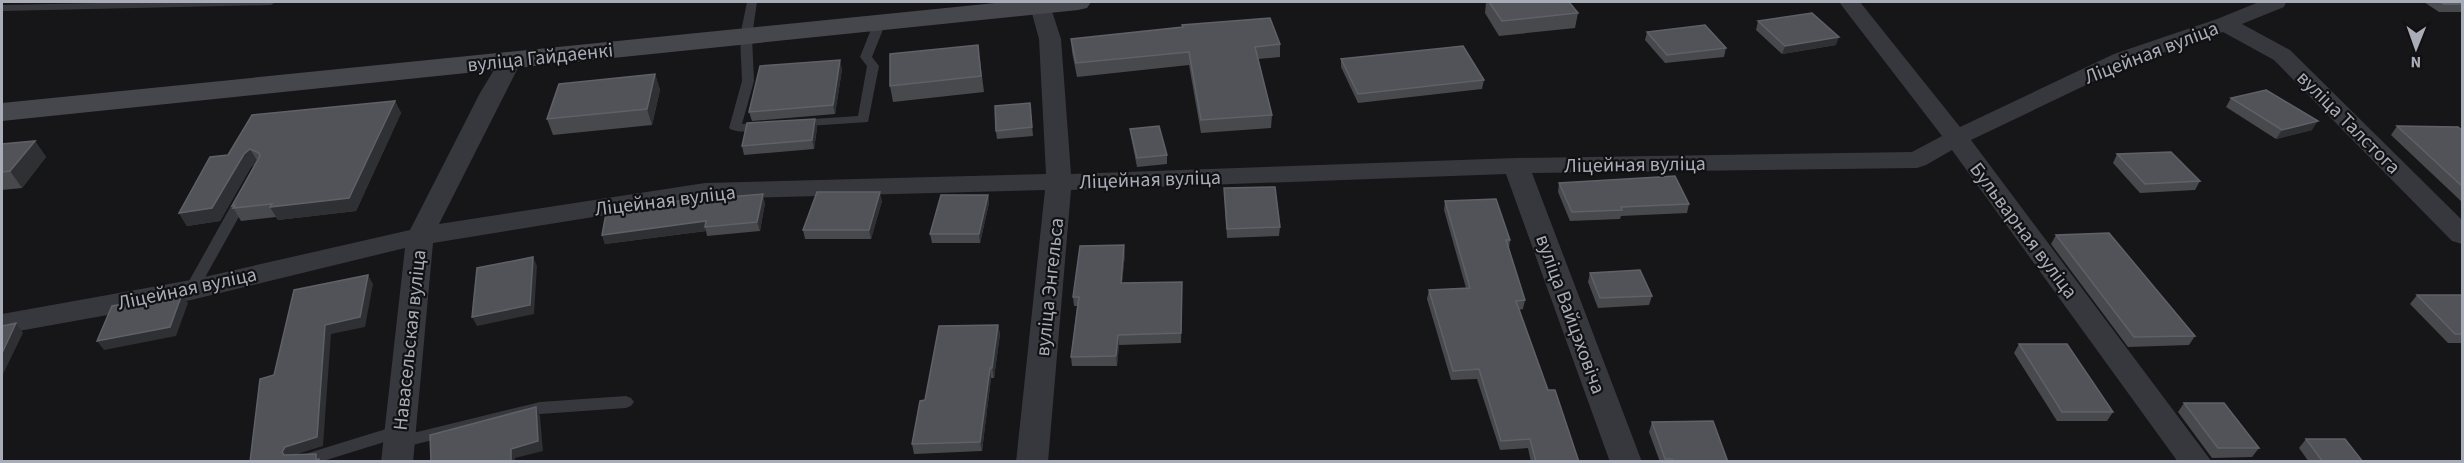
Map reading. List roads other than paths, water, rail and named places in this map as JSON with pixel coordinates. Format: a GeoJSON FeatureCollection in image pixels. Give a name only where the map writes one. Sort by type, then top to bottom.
{"type":"FeatureCollection","features":[{"type":"Feature","properties":{"kind":"street","name":"вуліца Гайдаенкі"},"geometry":{"type":"LineString","coordinates":[[2,112],[1078,2]]}},
{"type":"Feature","properties":{"kind":"street","name":"Бульварная вуліца"},"geometry":{"type":"LineString","coordinates":[[1849,2],[1956,138],[2196,462]]}},
{"type":"Feature","properties":{"kind":"street","name":"Ліцейная вуліца"},"geometry":{"type":"LineString","coordinates":[[2,324],[191,290],[420,236],[705,191],[1059,182],[1516,166],[1917,160],[1956,138],[2122,59],[2225,24],[2276,2]]}},
{"type":"Feature","properties":{"kind":"street","name":"вуліца Энгельса"},"geometry":{"type":"LineString","coordinates":[[1032,462],[1059,182],[1050,39],[1041,6]]}},
{"type":"Feature","properties":{"kind":"street","name":"вуліца Талстога"},"geometry":{"type":"LineString","coordinates":[[2225,24],[2282,55],[2463,235]]}},
{"type":"Feature","properties":{"kind":"street","name":"Навасельская вуліца"},"geometry":{"type":"LineString","coordinates":[[398,445],[420,236],[511,60]]}},
{"type":"Feature","properties":{"kind":"street","name":"вуліца Вайцэховіча"},"geometry":{"type":"LineString","coordinates":[[1516,166],[1626,462]]}},
{"type":"Feature","properties":{"kind":"lane"},"geometry":{"type":"LineString","coordinates":[[2,8],[271,2]]}},
{"type":"Feature","properties":{"kind":"lane"},"geometry":{"type":"LineString","coordinates":[[752,2],[746,36],[747,81],[735,129],[864,119],[873,66],[866,57],[880,22]]}},
{"type":"Feature","properties":{"kind":"lane"},"geometry":{"type":"LineString","coordinates":[[191,290],[248,189]]}},
{"type":"Feature","properties":{"kind":"lane"},"geometry":{"type":"LineString","coordinates":[[298,462],[398,445],[540,408],[626,402]]}}]}
